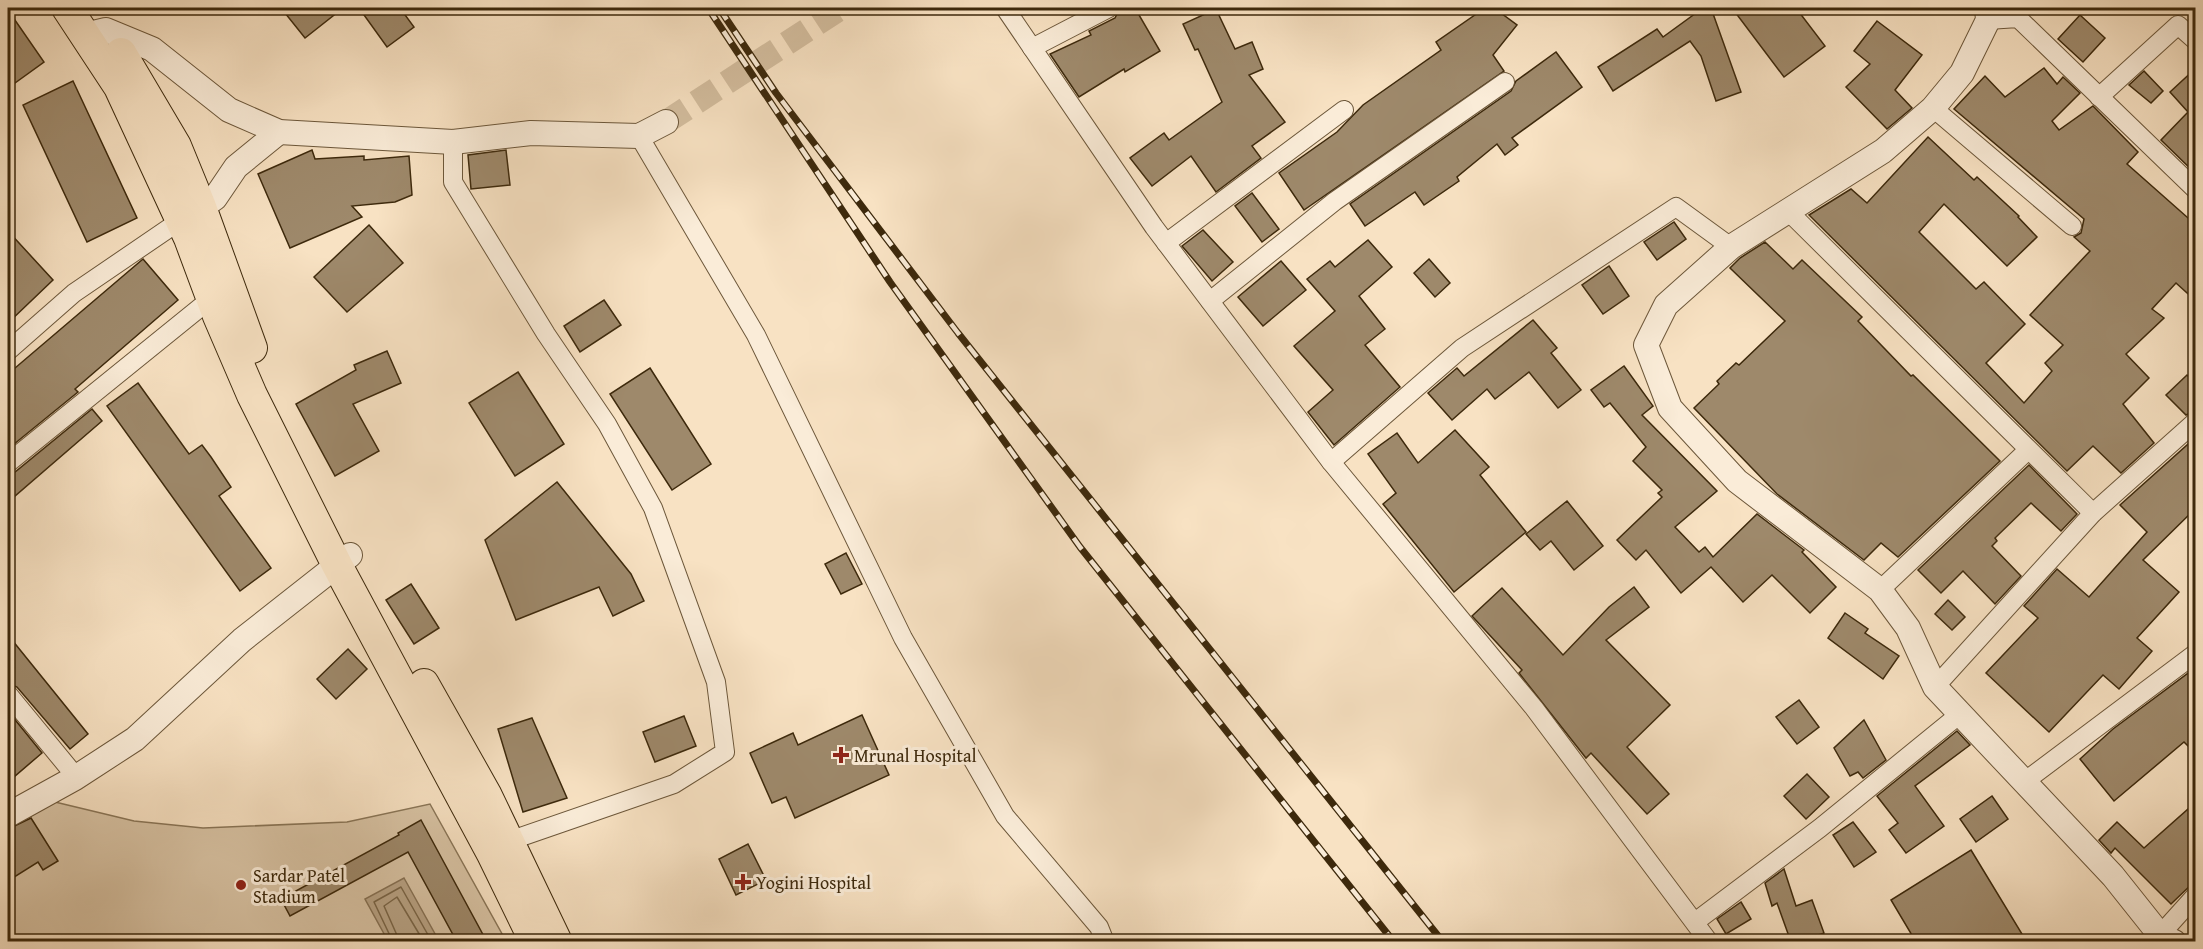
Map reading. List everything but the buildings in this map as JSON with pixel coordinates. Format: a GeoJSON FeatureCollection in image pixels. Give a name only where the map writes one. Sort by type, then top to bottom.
{"type":"FeatureCollection","features":[{"type":"Feature","properties":{"kind":"main road"},"geometry":{"type":"LineString","coordinates":[[67,8],[94,24],[119,87],[191,214],[220,291],[252,395],[344,560],[486,794],[557,942]]}},
{"type":"Feature","properties":{"kind":"main road"},"geometry":{"type":"LineString","coordinates":[[344,560],[536,942]]}},
{"type":"Feature","properties":{"kind":"street"},"geometry":{"type":"LineString","coordinates":[[1005,8],[1166,243],[1331,462],[1533,708],[1709,942]]}},
{"type":"Feature","properties":{"kind":"street"},"geometry":{"type":"LineString","coordinates":[[1032,48],[1109,8]]}},
{"type":"Feature","properties":{"kind":"street"},"geometry":{"type":"LineString","coordinates":[[2196,190],[2018,18],[1987,14],[1962,74],[1932,108],[1883,151],[1790,212],[1731,247],[1666,305],[1646,345],[1670,408],[1737,481],[1880,590],[1908,627],[1935,687],[2113,876],[2167,938],[2196,895]]}},
{"type":"Feature","properties":{"kind":"street"},"geometry":{"type":"LineString","coordinates":[[94,24],[152,49],[229,110],[279,132],[453,142],[531,133],[639,136],[666,122]]}},
{"type":"Feature","properties":{"kind":"street"},"geometry":{"type":"LineString","coordinates":[[2098,97],[2178,25],[2196,41]]}},
{"type":"Feature","properties":{"kind":"street"},"geometry":{"type":"LineString","coordinates":[[1210,301],[1335,201],[1505,81]]}},
{"type":"Feature","properties":{"kind":"street"},"geometry":{"type":"LineString","coordinates":[[1932,108],[2072,226]]}},
{"type":"Feature","properties":{"kind":"street"},"geometry":{"type":"LineString","coordinates":[[1166,243],[1344,110]]}},
{"type":"Feature","properties":{"kind":"street"},"geometry":{"type":"LineString","coordinates":[[8,351],[74,293],[215,198],[236,167],[279,132]]}},
{"type":"Feature","properties":{"kind":"street"},"geometry":{"type":"LineString","coordinates":[[639,136],[756,335],[903,638],[1005,816],[1099,927],[1105,942]]}},
{"type":"Feature","properties":{"kind":"street"},"geometry":{"type":"LineString","coordinates":[[453,142],[453,182],[546,334],[607,424],[653,508],[716,682],[724,752],[674,784],[509,841]]}},
{"type":"Feature","properties":{"kind":"street"},"geometry":{"type":"LineString","coordinates":[[1331,462],[1462,348],[1676,207],[1731,247]]}},
{"type":"Feature","properties":{"kind":"street"},"geometry":{"type":"LineString","coordinates":[[1790,212],[2093,513]]}},
{"type":"Feature","properties":{"kind":"street"},"geometry":{"type":"LineString","coordinates":[[8,463],[220,291]]}},
{"type":"Feature","properties":{"kind":"street"},"geometry":{"type":"LineString","coordinates":[[1935,687],[2093,513],[2196,421]]}},
{"type":"Feature","properties":{"kind":"street"},"geometry":{"type":"LineString","coordinates":[[1880,590],[2028,450]]}},
{"type":"Feature","properties":{"kind":"street"},"geometry":{"type":"LineString","coordinates":[[8,815],[77,778],[135,739],[242,640],[344,560]]}},
{"type":"Feature","properties":{"kind":"street"},"geometry":{"type":"LineString","coordinates":[[2024,782],[2196,652]]}},
{"type":"Feature","properties":{"kind":"street"},"geometry":{"type":"LineString","coordinates":[[8,695],[77,778]]}},
{"type":"Feature","properties":{"kind":"street"},"geometry":{"type":"LineString","coordinates":[[1695,922],[1820,828],[1960,714]]}},
{"type":"Feature","properties":{"kind":"shaded area","name":"Sardar Patel Stadium"},"geometry":{"type":"Polygon","coordinates":[[[55,802],[134,821],[203,828],[347,822],[430,804],[506,941],[8,941],[8,829],[55,802]]]}},
{"type":"Feature","properties":{"kind":"water"},"geometry":{"type":"Polygon","coordinates":[[[404,878],[439,941],[388,941],[365,899],[404,878]]]}},
{"type":"Feature","properties":{"kind":"tunnel"},"geometry":{"type":"LineString","coordinates":[[666,122],[841,8]]}},
{"type":"Feature","properties":{"kind":"railway"},"geometry":{"type":"LineString","coordinates":[[708,8],[890,282],[1080,547],[1394,942]]}},
{"type":"Feature","properties":{"kind":"railway"},"geometry":{"type":"LineString","coordinates":[[719,8],[776,93],[958,333],[1443,942]]}},
{"type":"Feature","properties":{"kind":"place","name":"Mrunal Hospital"},"geometry":{"type":"Point","coordinates":[841,755]}},
{"type":"Feature","properties":{"kind":"place","name":"Yogini Hospital"},"geometry":{"type":"Point","coordinates":[743,882]}},
{"type":"Feature","properties":{"kind":"place","name":"Sardar Patel Stadium"},"geometry":{"type":"Point","coordinates":[241,885]}}]}
